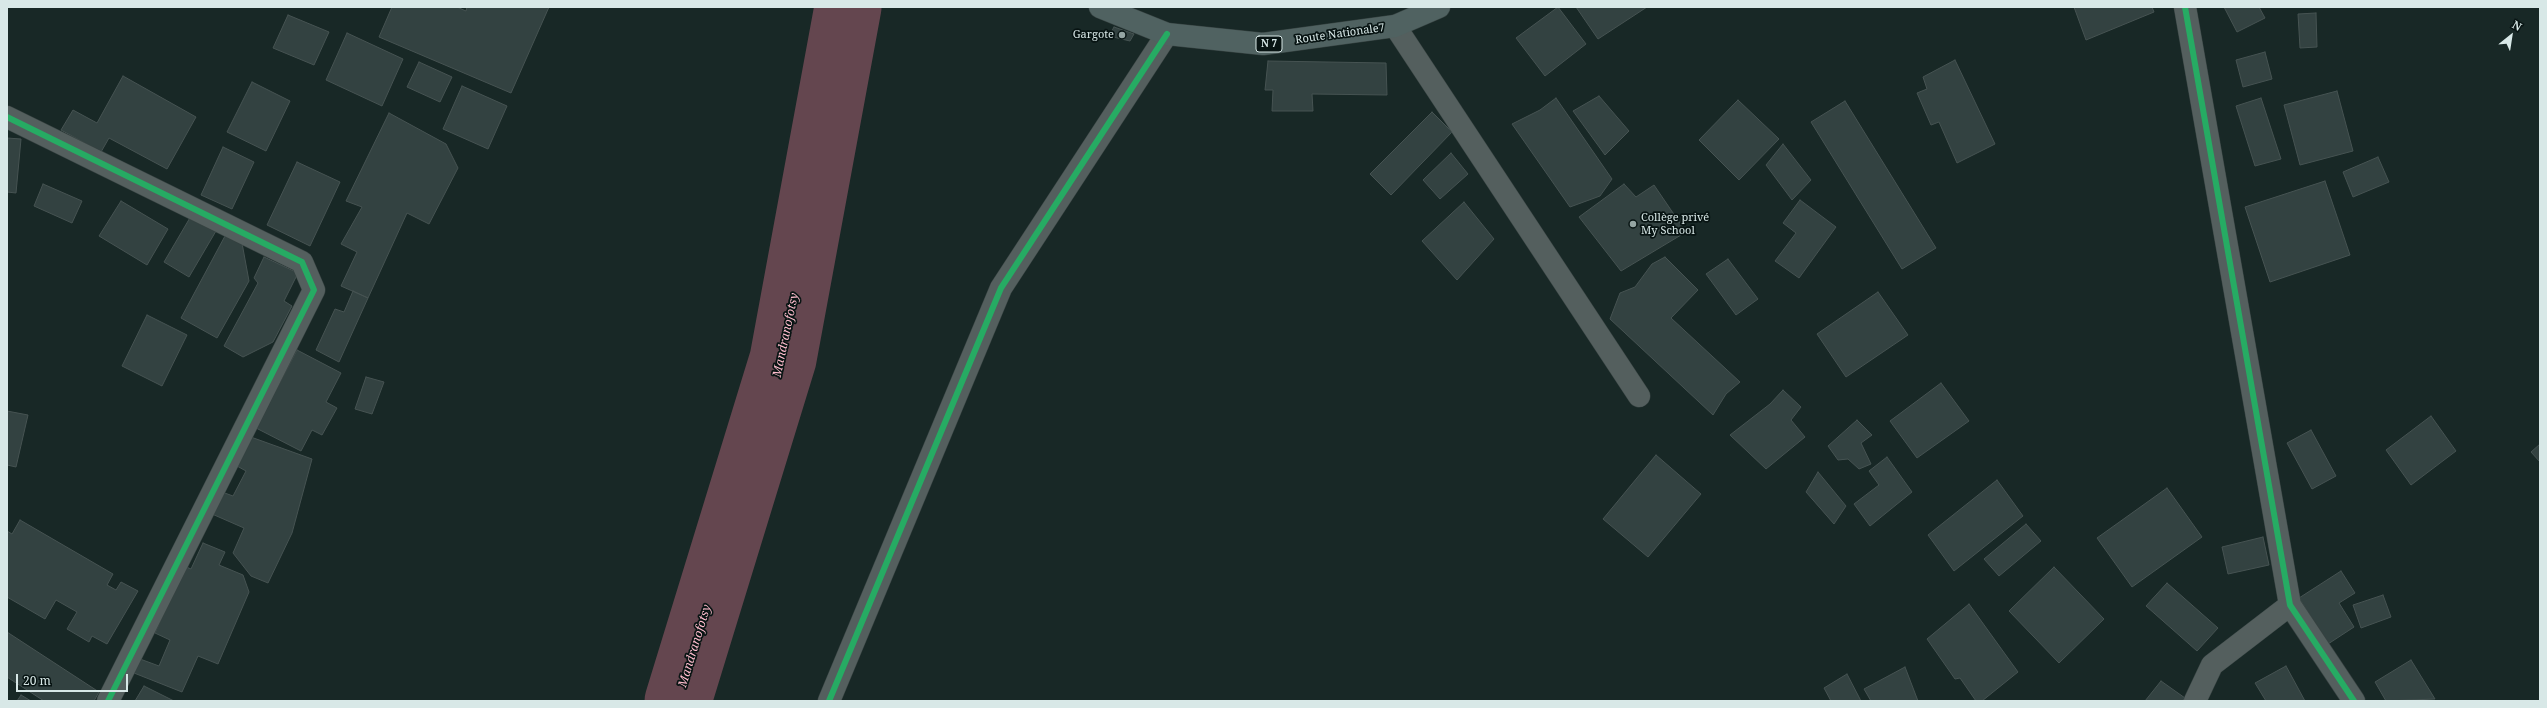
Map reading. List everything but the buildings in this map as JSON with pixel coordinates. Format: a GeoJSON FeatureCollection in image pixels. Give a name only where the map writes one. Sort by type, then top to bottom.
{"type":"FeatureCollection","features":[{"type":"Feature","properties":{"kind":"main road","name":"Route Nationale7"},"geometry":{"type":"LineString","coordinates":[[1100,7],[1167,34],[1263,44],[1395,26],[1439,7]]}},
{"type":"Feature","properties":{"kind":"street"},"geometry":{"type":"LineString","coordinates":[[2185,7],[2290,605],[2354,701]]}},
{"type":"Feature","properties":{"kind":"street"},"geometry":{"type":"LineString","coordinates":[[1395,26],[1639,396]]}},
{"type":"Feature","properties":{"kind":"street"},"geometry":{"type":"LineString","coordinates":[[829,701],[1001,288],[1167,34]]}},
{"type":"Feature","properties":{"kind":"street"},"geometry":{"type":"LineString","coordinates":[[7,117],[302,262],[314,290],[108,701]]}},
{"type":"Feature","properties":{"kind":"street"},"geometry":{"type":"LineString","coordinates":[[2195,701],[2212,665],[2290,605]]}},
{"type":"Feature","properties":{"kind":"waterway","name":"Mandranofotsy"},"geometry":{"type":"LineString","coordinates":[[678,701],[783,359],[848,7]]}},
{"type":"Feature","properties":{"kind":"cycle path"},"geometry":{"type":"LineString","coordinates":[[2185,7],[2290,605],[2354,701]]}},
{"type":"Feature","properties":{"kind":"cycle path"},"geometry":{"type":"LineString","coordinates":[[829,701],[1001,288],[1167,34]]}},
{"type":"Feature","properties":{"kind":"cycle path"},"geometry":{"type":"LineString","coordinates":[[7,117],[302,262],[314,290],[108,701]]}},
{"type":"Feature","properties":{"kind":"place","name":"Gargote"},"geometry":{"type":"Point","coordinates":[1122,35]}},
{"type":"Feature","properties":{"kind":"place","name":"Collège privé My School"},"geometry":{"type":"Point","coordinates":[1633,224]}}]}
